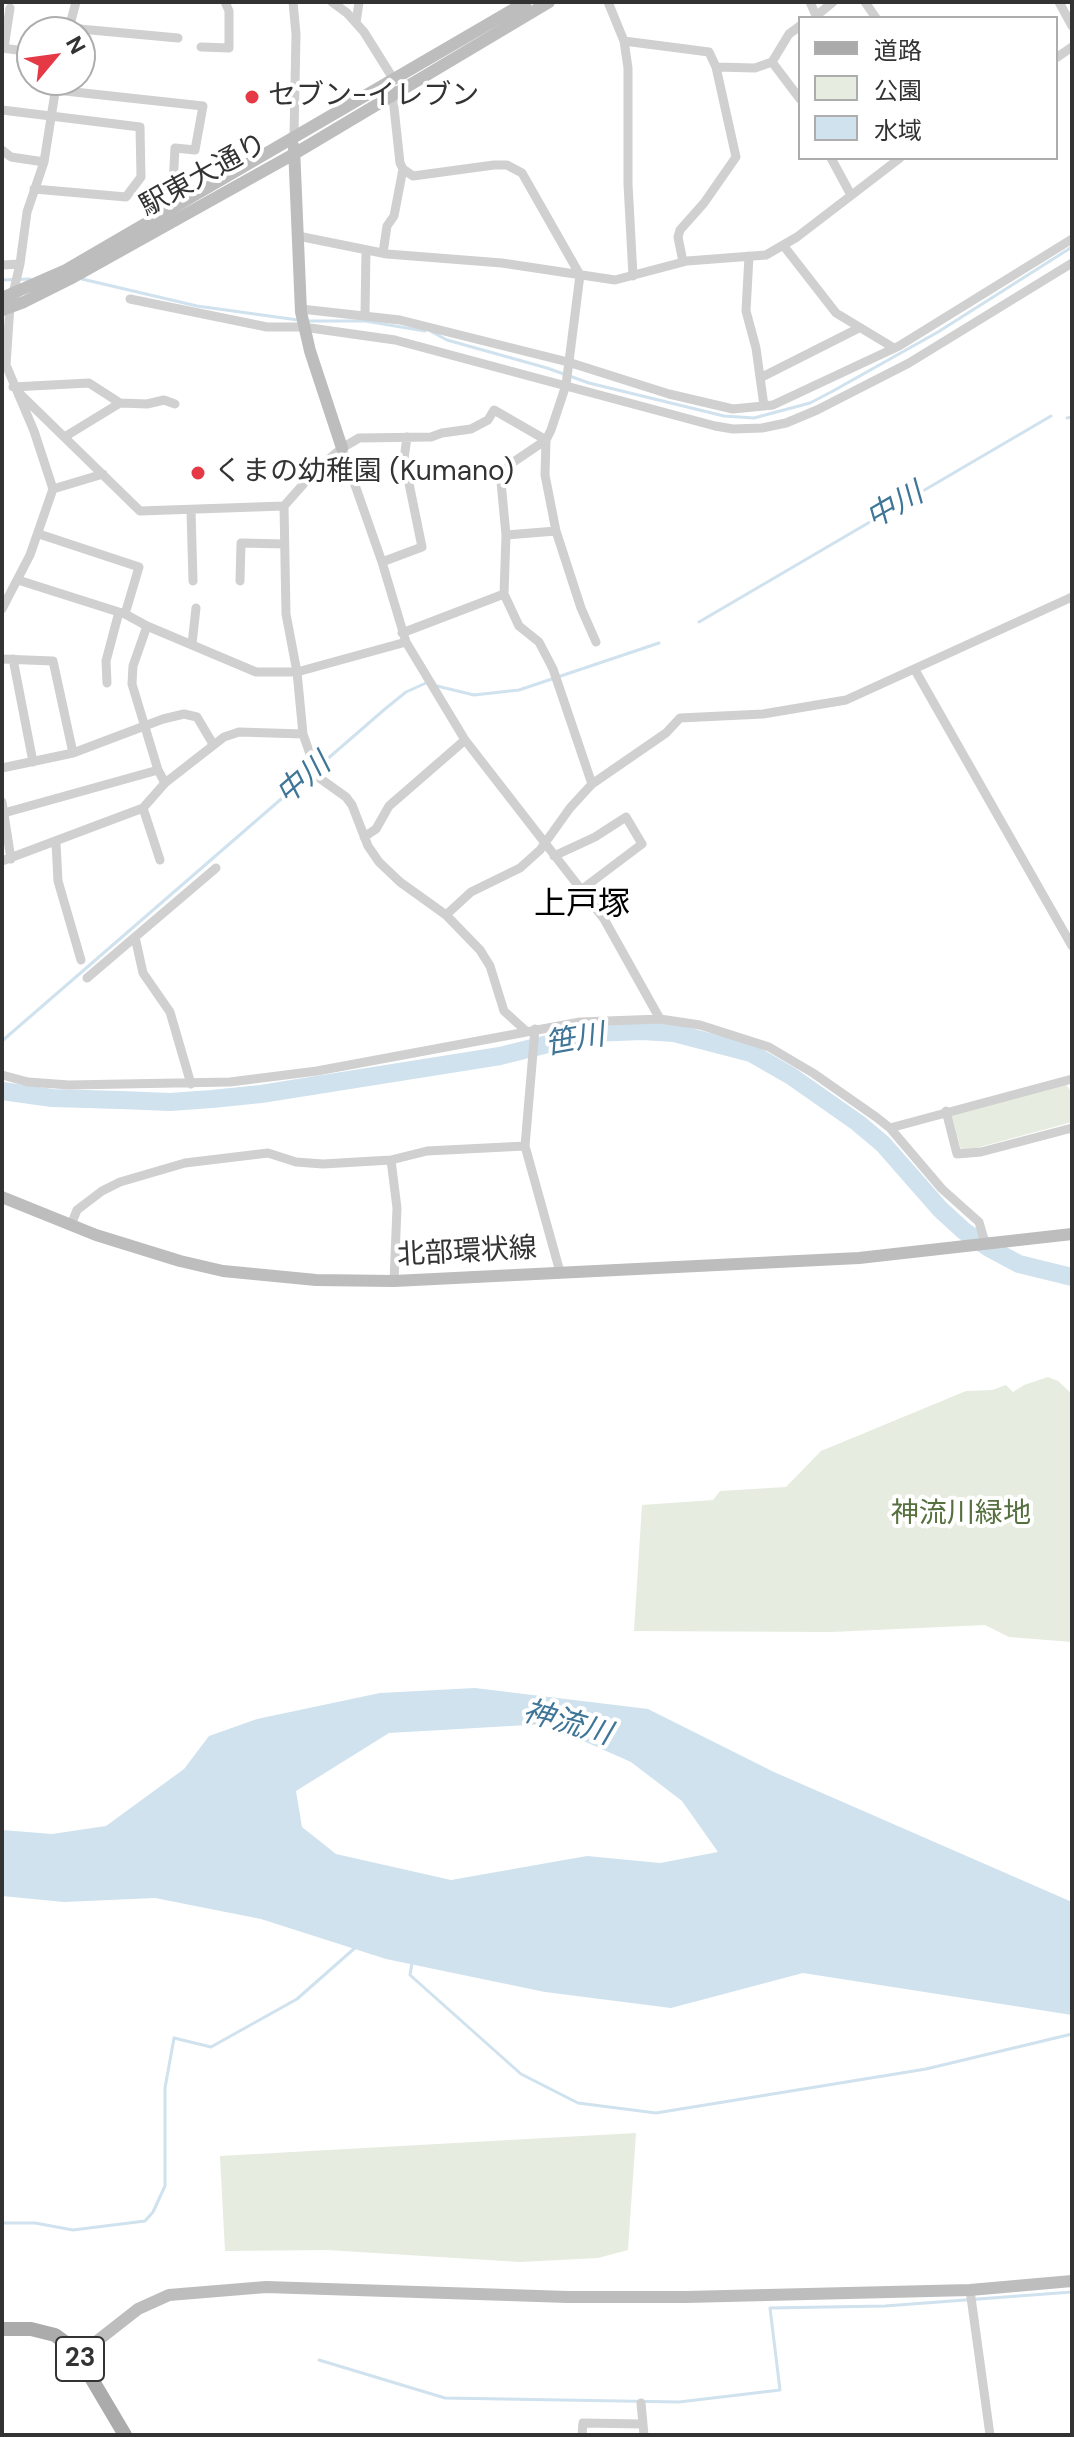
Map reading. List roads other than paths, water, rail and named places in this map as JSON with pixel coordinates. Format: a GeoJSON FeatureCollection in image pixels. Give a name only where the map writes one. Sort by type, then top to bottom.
{"type":"FeatureCollection","features":[{"type":"Feature","properties":{"kind":"main road","name":"23"},"geometry":{"type":"LineString","coordinates":[[2,2329],[31,2329],[55,2335],[78,2356],[125,2435]]}},
{"type":"Feature","properties":{"kind":"street"},"geometry":{"type":"LineString","coordinates":[[201,47],[229,48],[229,11],[225,2]]}},
{"type":"Feature","properties":{"kind":"street"},"geometry":{"type":"LineString","coordinates":[[293,2],[296,34],[294,154],[303,327],[382,562],[404,638],[465,740],[604,919],[660,1019]]}},
{"type":"Feature","properties":{"kind":"street"},"geometry":{"type":"LineString","coordinates":[[332,2],[356,23],[392,81],[403,169],[413,176],[507,165],[522,173],[534,189],[580,275],[566,385],[546,440],[545,475],[556,531],[581,608],[596,642]]}},
{"type":"Feature","properties":{"kind":"street"},"geometry":{"type":"LineString","coordinates":[[356,23],[359,2]]}},
{"type":"Feature","properties":{"kind":"street","name":"駅東大通り"},"geometry":{"type":"LineString","coordinates":[[7,302],[392,81],[503,8],[526,2]]}},
{"type":"Feature","properties":{"kind":"street","name":"駅東大通り"},"geometry":{"type":"LineString","coordinates":[[7,302],[70,279],[294,154],[549,2]]}},
{"type":"Feature","properties":{"kind":"street"},"geometry":{"type":"LineString","coordinates":[[608,2],[624,41],[628,68],[628,184],[633,276]]}},
{"type":"Feature","properties":{"kind":"street"},"geometry":{"type":"LineString","coordinates":[[810,2],[814,16],[833,2]]}},
{"type":"Feature","properties":{"kind":"street"},"geometry":{"type":"LineString","coordinates":[[1059,2],[1072,26]]}},
{"type":"Feature","properties":{"kind":"street"},"geometry":{"type":"LineString","coordinates":[[3,48],[10,8]]}},
{"type":"Feature","properties":{"kind":"street"},"geometry":{"type":"LineString","coordinates":[[716,67],[755,68],[772,62],[789,34],[798,27]]}},
{"type":"Feature","properties":{"kind":"street"},"geometry":{"type":"LineString","coordinates":[[96,32],[178,38]]}},
{"type":"Feature","properties":{"kind":"street"},"geometry":{"type":"LineString","coordinates":[[624,41],[709,52],[716,67],[736,157],[704,203],[680,230],[678,237],[683,262]]}},
{"type":"Feature","properties":{"kind":"street"},"geometry":{"type":"LineString","coordinates":[[772,62],[798,96]]}},
{"type":"Feature","properties":{"kind":"street"},"geometry":{"type":"LineString","coordinates":[[96,91],[203,106],[195,150],[175,148],[173,185],[197,193]]}},
{"type":"Feature","properties":{"kind":"street"},"geometry":{"type":"LineString","coordinates":[[2,609],[39,534],[53,489],[34,431],[6,365],[7,302],[20,264],[27,212],[44,162],[54,96]]}},
{"type":"Feature","properties":{"kind":"street"},"geometry":{"type":"LineString","coordinates":[[2,110],[140,127],[141,177],[126,197],[34,189]]}},
{"type":"Feature","properties":{"kind":"street"},"geometry":{"type":"LineString","coordinates":[[2,150],[11,157],[44,162]]}},
{"type":"Feature","properties":{"kind":"street"},"geometry":{"type":"LineString","coordinates":[[832,160],[851,195]]}},
{"type":"Feature","properties":{"kind":"street"},"geometry":{"type":"LineString","coordinates":[[298,236],[383,253],[502,263],[615,280],[683,262],[766,255],[797,237],[894,160]]}},
{"type":"Feature","properties":{"kind":"street"},"geometry":{"type":"LineString","coordinates":[[383,253],[403,169]]}},
{"type":"Feature","properties":{"kind":"street"},"geometry":{"type":"LineString","coordinates":[[301,310],[365,314],[451,332],[733,409],[773,405],[896,347],[1072,239]]}},
{"type":"Feature","properties":{"kind":"street"},"geometry":{"type":"LineString","coordinates":[[783,245],[836,313],[896,347],[909,363]]}},
{"type":"Feature","properties":{"kind":"street"},"geometry":{"type":"LineString","coordinates":[[365,314],[366,250]]}},
{"type":"Feature","properties":{"kind":"street"},"geometry":{"type":"LineString","coordinates":[[749,256],[746,311],[756,348],[764,406]]}},
{"type":"Feature","properties":{"kind":"street"},"geometry":{"type":"LineString","coordinates":[[130,299],[267,327],[303,327],[395,340],[715,426],[762,428],[786,423],[817,410],[909,363],[1072,263]]}},
{"type":"Feature","properties":{"kind":"street"},"geometry":{"type":"LineString","coordinates":[[2,265],[20,264]]}},
{"type":"Feature","properties":{"kind":"street"},"geometry":{"type":"LineString","coordinates":[[990,288],[1000,307]]}},
{"type":"Feature","properties":{"kind":"street"},"geometry":{"type":"LineString","coordinates":[[760,378],[859,328]]}},
{"type":"Feature","properties":{"kind":"street"},"geometry":{"type":"LineString","coordinates":[[13,387],[89,383],[120,403],[147,404],[164,400],[175,404]]}},
{"type":"Feature","properties":{"kind":"street"},"geometry":{"type":"LineString","coordinates":[[13,387],[140,511],[284,506]]}},
{"type":"Feature","properties":{"kind":"street"},"geometry":{"type":"LineString","coordinates":[[66,436],[120,403]]}},
{"type":"Feature","properties":{"kind":"street"},"geometry":{"type":"LineString","coordinates":[[532,1032],[501,1006],[486,958],[446,915],[400,882],[379,862],[364,837],[352,805],[318,777],[303,734],[297,672],[286,614],[284,506],[315,471],[359,438],[431,437],[471,429],[488,420],[494,410],[546,440]]}},
{"type":"Feature","properties":{"kind":"street"},"geometry":{"type":"LineString","coordinates":[[382,562],[422,547],[404,459],[407,437]]}},
{"type":"Feature","properties":{"kind":"street"},"geometry":{"type":"LineString","coordinates":[[546,440],[509,465],[501,482],[506,535],[504,594],[519,626],[539,642],[553,669],[592,784]]}},
{"type":"Feature","properties":{"kind":"street"},"geometry":{"type":"LineString","coordinates":[[53,489],[103,474]]}},
{"type":"Feature","properties":{"kind":"street"},"geometry":{"type":"LineString","coordinates":[[191,510],[193,581]]}},
{"type":"Feature","properties":{"kind":"street"},"geometry":{"type":"LineString","coordinates":[[506,535],[556,531]]}},
{"type":"Feature","properties":{"kind":"street"},"geometry":{"type":"LineString","coordinates":[[39,534],[139,567],[106,661],[107,683]]}},
{"type":"Feature","properties":{"kind":"street"},"geometry":{"type":"LineString","coordinates":[[240,581],[241,543],[284,544]]}},
{"type":"Feature","properties":{"kind":"street"},"geometry":{"type":"LineString","coordinates":[[18,580],[122,613],[256,672],[297,672],[404,638],[504,594]]}},
{"type":"Feature","properties":{"kind":"street"},"geometry":{"type":"LineString","coordinates":[[446,915],[471,892],[514,873],[545,843],[592,784],[666,733],[680,718],[763,714],[846,700],[1072,597]]}},
{"type":"Feature","properties":{"kind":"street"},"geometry":{"type":"LineString","coordinates":[[192,644],[196,608]]}},
{"type":"Feature","properties":{"kind":"street"},"geometry":{"type":"LineString","coordinates":[[147,626],[133,666],[132,684],[158,770],[165,783]]}},
{"type":"Feature","properties":{"kind":"street"},"geometry":{"type":"LineString","coordinates":[[33,762],[8,659],[53,661],[73,753]]}},
{"type":"Feature","properties":{"kind":"street"},"geometry":{"type":"LineString","coordinates":[[915,670],[1067,926],[1072,946]]}},
{"type":"Feature","properties":{"kind":"street"},"geometry":{"type":"LineString","coordinates":[[2,768],[73,753],[184,714],[197,717],[213,744]]}},
{"type":"Feature","properties":{"kind":"street"},"geometry":{"type":"LineString","coordinates":[[2,802],[7,860],[143,808],[165,783],[224,737],[239,732],[303,734]]}},
{"type":"Feature","properties":{"kind":"street"},"geometry":{"type":"LineString","coordinates":[[364,837],[376,829],[389,806],[465,740]]}},
{"type":"Feature","properties":{"kind":"street"},"geometry":{"type":"LineString","coordinates":[[4,813],[158,770]]}},
{"type":"Feature","properties":{"kind":"street"},"geometry":{"type":"LineString","coordinates":[[143,808],[160,860]]}},
{"type":"Feature","properties":{"kind":"street"},"geometry":{"type":"LineString","coordinates":[[554,856],[595,837],[626,817],[642,844],[581,890]]}},
{"type":"Feature","properties":{"kind":"street"},"geometry":{"type":"LineString","coordinates":[[56,843],[58,881],[81,960]]}},
{"type":"Feature","properties":{"kind":"street"},"geometry":{"type":"LineString","coordinates":[[87,978],[216,868]]}},
{"type":"Feature","properties":{"kind":"street"},"geometry":{"type":"LineString","coordinates":[[135,937],[143,973],[170,1012],[191,1084]]}},
{"type":"Feature","properties":{"kind":"street"},"geometry":{"type":"LineString","coordinates":[[2,1075],[28,1082],[69,1085],[191,1084],[317,1071],[589,1021],[660,1019],[700,1025],[769,1047],[813,1073],[890,1128],[942,1189],[979,1222],[985,1243],[1072,1234]]}},
{"type":"Feature","properties":{"kind":"street"},"geometry":{"type":"LineString","coordinates":[[532,1032],[525,1146],[560,1272]]}},
{"type":"Feature","properties":{"kind":"street"},"geometry":{"type":"LineString","coordinates":[[890,1128],[1072,1079]]}},
{"type":"Feature","properties":{"kind":"street"},"geometry":{"type":"LineString","coordinates":[[946,1111],[957,1154],[981,1152],[1072,1128]]}},
{"type":"Feature","properties":{"kind":"street"},"geometry":{"type":"LineString","coordinates":[[71,1225],[77,1210],[102,1191],[120,1182],[185,1163],[268,1153],[296,1162],[323,1164],[391,1160],[427,1151],[525,1146]]}},
{"type":"Feature","properties":{"kind":"street"},"geometry":{"type":"LineString","coordinates":[[391,1160],[397,1208],[394,1281]]}},
{"type":"Feature","properties":{"kind":"street","name":"北部環状線"},"geometry":{"type":"LineString","coordinates":[[2,1197],[141,1250],[223,1271],[316,1280],[394,1281],[859,1258],[985,1243]]}},
{"type":"Feature","properties":{"kind":"street"},"geometry":{"type":"LineString","coordinates":[[78,2356],[138,2309],[169,2295],[266,2287],[568,2297],[775,2296],[970,2290],[1072,2281]]}},
{"type":"Feature","properties":{"kind":"street"},"geometry":{"type":"LineString","coordinates":[[970,2290],[990,2435]]}},
{"type":"Feature","properties":{"kind":"street"},"geometry":{"type":"LineString","coordinates":[[582,2435],[583,2423],[644,2430],[641,2403]]}},
{"type":"Feature","properties":{"kind":"water","name":"神流川"},"geometry":{"type":"Polygon","coordinates":[[[475,1688],[648,1709],[774,1772],[1072,1902],[1072,2015],[803,1973],[671,2008],[545,1992],[386,1959],[261,1919],[155,1898],[64,1902],[2,1896],[2,1830],[52,1834],[106,1826],[184,1769],[209,1736],[257,1719],[380,1693],[475,1688]],[[545,1724],[389,1733],[296,1791],[302,1827],[336,1854],[451,1880],[587,1856],[660,1863],[718,1852],[682,1801],[631,1762],[545,1724]]]}},
{"type":"Feature","properties":{"kind":"waterway"},"geometry":{"type":"LineString","coordinates":[[432,332],[447,340],[589,383],[724,416],[754,418],[810,403],[833,391],[938,332],[1072,247]]}},
{"type":"Feature","properties":{"kind":"waterway"},"geometry":{"type":"LineString","coordinates":[[2,280],[30,279]]}},
{"type":"Feature","properties":{"kind":"waterway"},"geometry":{"type":"LineString","coordinates":[[82,279],[197,306],[298,320]]}},
{"type":"Feature","properties":{"kind":"waterway"},"geometry":{"type":"LineString","coordinates":[[305,321],[365,321],[425,331]]}},
{"type":"Feature","properties":{"kind":"waterway","name":"中川"},"geometry":{"type":"LineString","coordinates":[[699,622],[1051,416]]}},
{"type":"Feature","properties":{"kind":"waterway","name":"中川"},"geometry":{"type":"LineString","coordinates":[[1067,418],[1072,417]]}},
{"type":"Feature","properties":{"kind":"waterway","name":"中川"},"geometry":{"type":"LineString","coordinates":[[437,686],[474,695],[519,690],[659,643]]}},
{"type":"Feature","properties":{"kind":"waterway","name":"中川"},"geometry":{"type":"LineString","coordinates":[[2,1041],[385,709],[406,692],[426,683]]}},
{"type":"Feature","properties":{"kind":"waterway","name":"笹川"},"geometry":{"type":"LineString","coordinates":[[2,1091],[52,1098],[170,1102],[212,1099],[500,1056],[592,1033],[674,1033],[751,1053],[791,1076],[883,1144],[940,1209],[964,1231],[1019,1264],[1072,1277]]}},
{"type":"Feature","properties":{"kind":"waterway"},"geometry":{"type":"LineString","coordinates":[[2,2223],[35,2223],[73,2230],[145,2221],[153,2212],[165,2186],[165,2088],[174,2038],[211,2047],[297,1999],[356,1947]]}},
{"type":"Feature","properties":{"kind":"waterway"},"geometry":{"type":"LineString","coordinates":[[412,1963],[410,1975],[521,2074],[578,2103],[656,2113],[926,2069],[1072,2034]]}},
{"type":"Feature","properties":{"kind":"waterway"},"geometry":{"type":"LineString","coordinates":[[319,2360],[445,2398],[679,2402],[780,2390],[770,2308],[885,2306],[1072,2292]]}},
{"type":"Feature","properties":{"kind":"place","name":"セブン-イレブン"},"geometry":{"type":"Point","coordinates":[252,97]}},
{"type":"Feature","properties":{"kind":"place","name":"くまの幼稚園 (Kumano)"},"geometry":{"type":"Point","coordinates":[198,473]}},
{"type":"Feature","properties":{"kind":"district","name":"上戸塚"},"geometry":{"type":"Point","coordinates":[582,906]}},
{"type":"Feature","properties":{"kind":"park label","name":"神流川緑地"},"geometry":{"type":"Point","coordinates":[961,1515]}}]}
